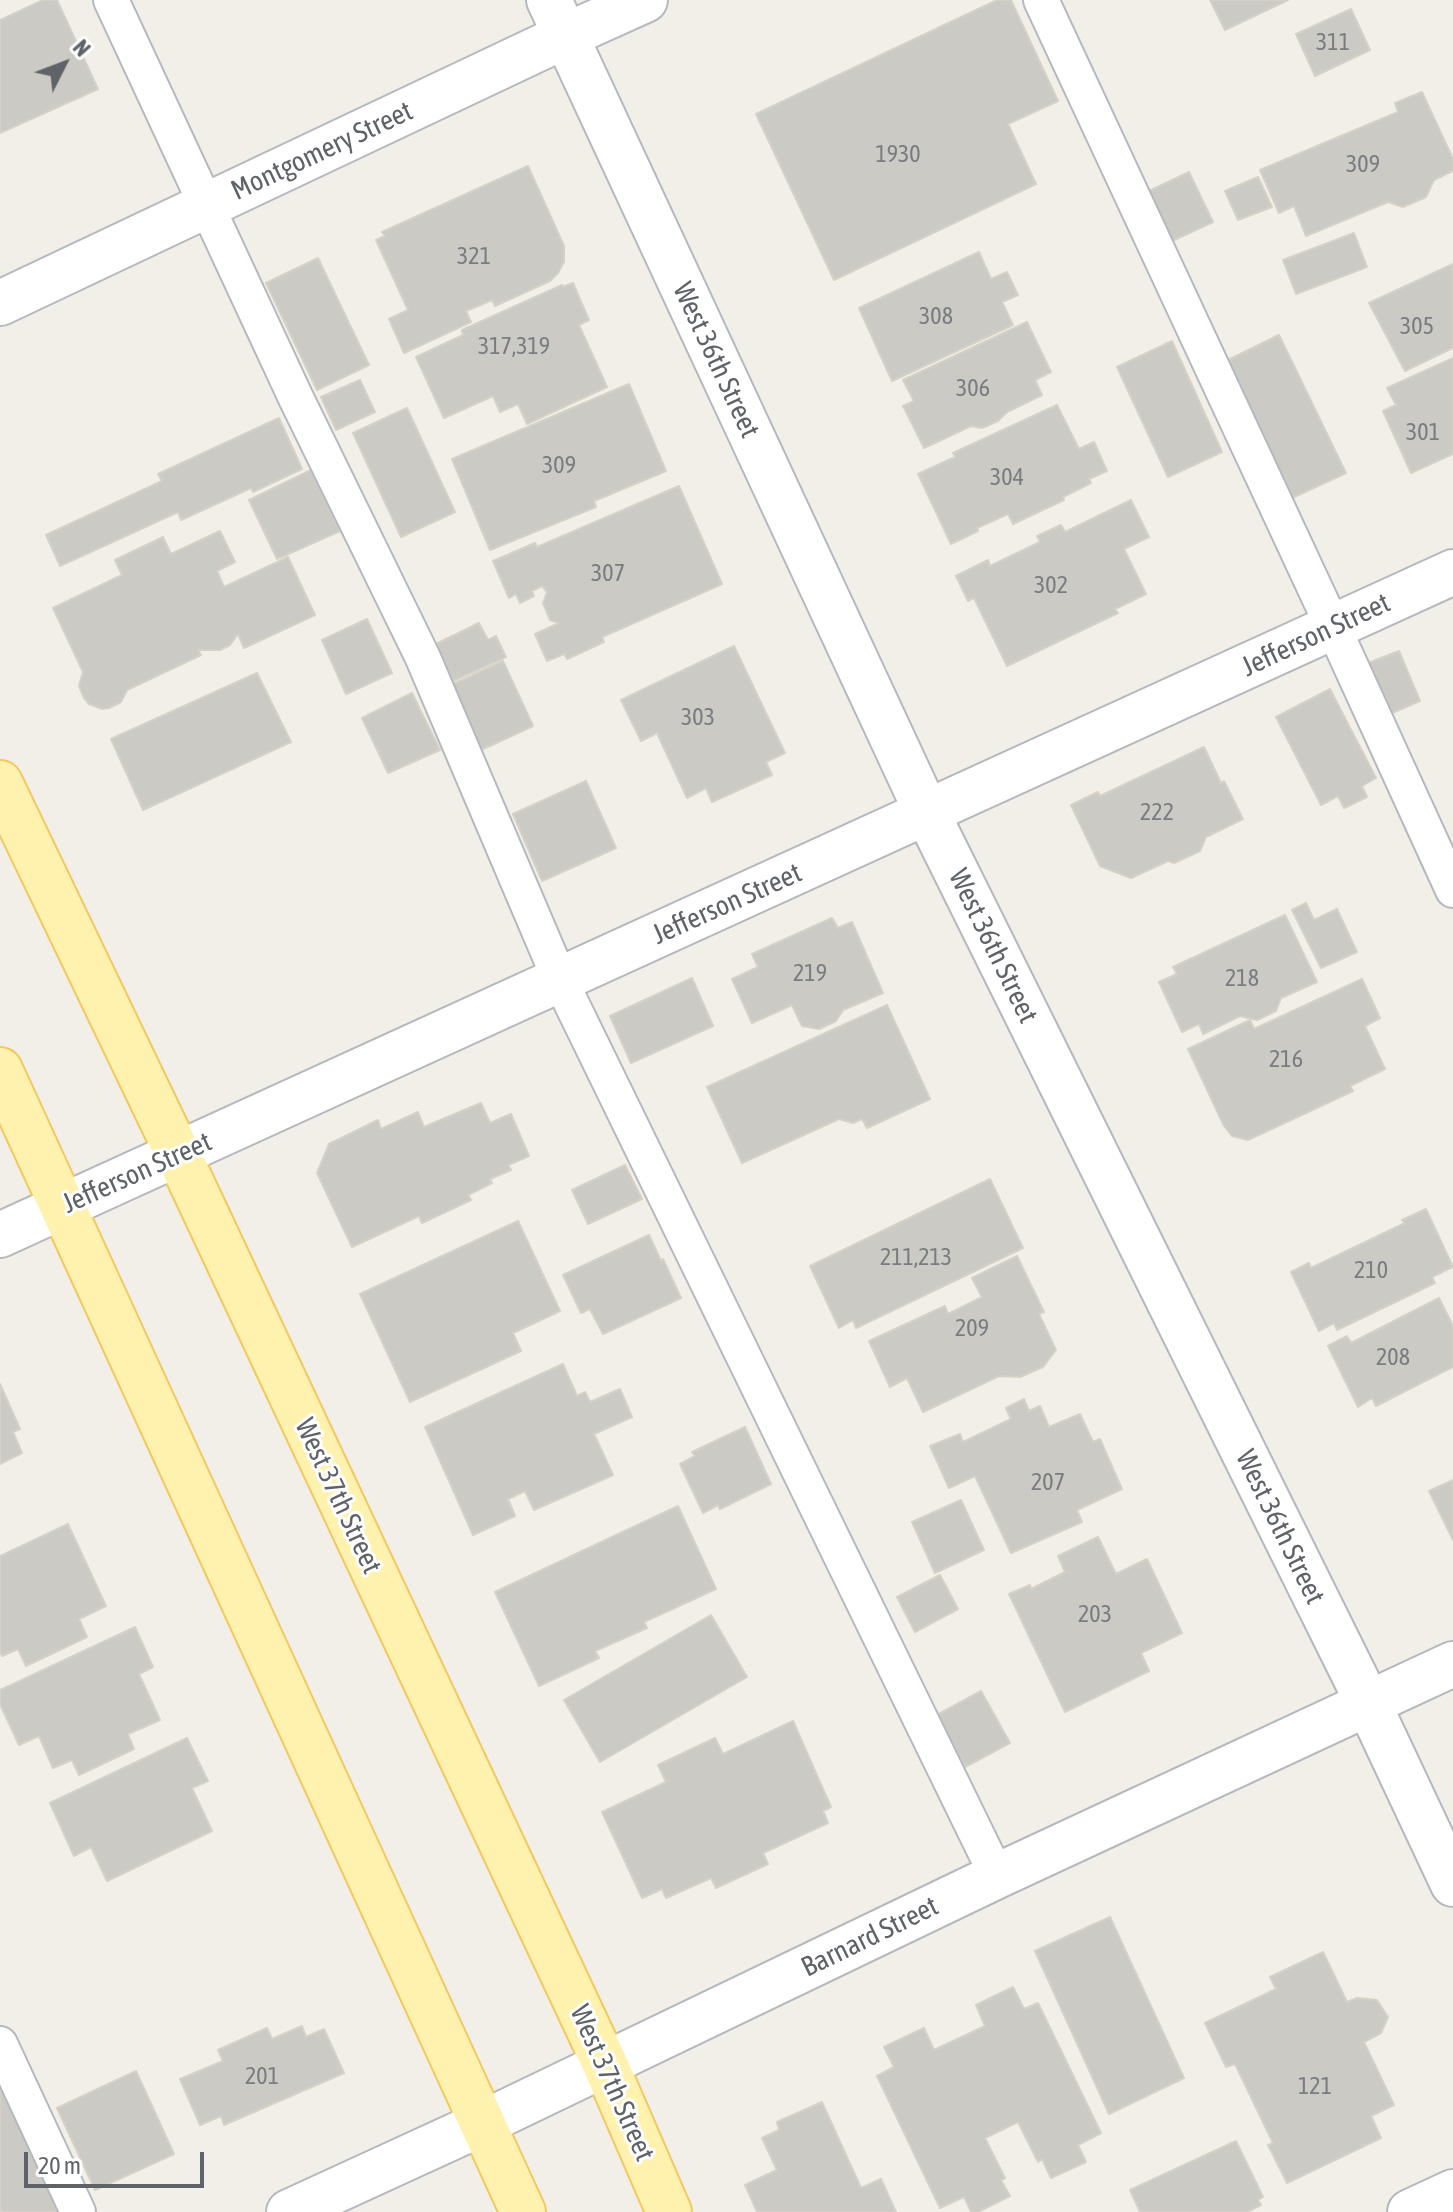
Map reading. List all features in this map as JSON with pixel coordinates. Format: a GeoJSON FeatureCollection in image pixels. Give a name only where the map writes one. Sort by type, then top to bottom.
{"type":"FeatureCollection","features":[{"type":"Feature","properties":{"kind":"main road","name":"West 37th Street"},"geometry":{"type":"LineString","coordinates":[[0,783],[178,1154],[605,2064],[669,2212]]}},
{"type":"Feature","properties":{"kind":"main road"},"geometry":{"type":"LineString","coordinates":[[0,1070],[523,2212]]}},
{"type":"Feature","properties":{"kind":"street","name":"Montgomery Street"},"geometry":{"type":"LineString","coordinates":[[0,303],[208,205],[557,18],[645,0]]}},
{"type":"Feature","properties":{"kind":"street","name":"West 36th Street"},"geometry":{"type":"LineString","coordinates":[[557,18],[927,813],[1368,1703],[1453,1884]]}},
{"type":"Feature","properties":{"kind":"street","name":"Jefferson Street"},"geometry":{"type":"LineString","coordinates":[[0,1235],[1453,572]]}},
{"type":"Feature","properties":{"kind":"street","name":"Barnard Street"},"geometry":{"type":"LineString","coordinates":[[289,2212],[483,2123],[997,1876],[1453,1664]]}},
{"type":"Feature","properties":{"kind":"street"},"geometry":{"type":"LineString","coordinates":[[1410,2212],[1453,2192]]}},
{"type":"Feature","properties":{"kind":"lane"},"geometry":{"type":"LineString","coordinates":[[111,0],[295,396],[423,658],[560,980],[997,1876]]}},
{"type":"Feature","properties":{"kind":"lane"},"geometry":{"type":"LineString","coordinates":[[1041,0],[1453,890]]}},
{"type":"Feature","properties":{"kind":"lane"},"geometry":{"type":"LineString","coordinates":[[0,2044],[78,2212]]}},
{"type":"Feature","properties":{"kind":"building"},"geometry":{"type":"Polygon","coordinates":[[[43,0],[57,0],[98,89],[0,133],[0,20],[43,0]]]}},
{"type":"Feature","properties":{"kind":"building"},"geometry":{"type":"Polygon","coordinates":[[[997,0],[1011,0],[1058,101],[1008,124],[1036,184],[834,280],[756,114],[997,0]]]}},
{"type":"Feature","properties":{"kind":"building"},"geometry":{"type":"Polygon","coordinates":[[[1210,0],[1288,0],[1225,30],[1210,0]]]}},
{"type":"Feature","properties":{"kind":"building"},"geometry":{"type":"Polygon","coordinates":[[[1351,9],[1370,50],[1315,76],[1296,34],[1351,9]]]}},
{"type":"Feature","properties":{"kind":"building"},"geometry":{"type":"Polygon","coordinates":[[[1422,92],[1453,159],[1453,171],[1434,180],[1426,197],[1403,207],[1388,202],[1306,236],[1294,206],[1279,213],[1260,170],[1398,112],[1395,103],[1422,92]]]}},
{"type":"Feature","properties":{"kind":"building"},"geometry":{"type":"Polygon","coordinates":[[[528,166],[564,246],[564,262],[558,273],[550,281],[495,306],[492,300],[466,311],[471,322],[404,353],[389,319],[408,310],[376,240],[385,236],[382,232],[528,166]]]}},
{"type":"Feature","properties":{"kind":"building"},"geometry":{"type":"Polygon","coordinates":[[[1189,172],[1213,222],[1170,242],[1147,192],[1189,172]]]}},
{"type":"Feature","properties":{"kind":"building"},"geometry":{"type":"Polygon","coordinates":[[[1258,177],[1272,207],[1238,220],[1225,191],[1258,177]]]}},
{"type":"Feature","properties":{"kind":"building"},"geometry":{"type":"Polygon","coordinates":[[[1354,233],[1367,267],[1296,294],[1283,260],[1354,233]]]}},
{"type":"Feature","properties":{"kind":"building"},"geometry":{"type":"Polygon","coordinates":[[[979,252],[991,279],[1007,272],[1018,295],[1002,302],[1013,325],[892,381],[859,308],[979,252]]]}},
{"type":"Feature","properties":{"kind":"building"},"geometry":{"type":"Polygon","coordinates":[[[318,258],[369,365],[317,390],[266,283],[318,258]]]}},
{"type":"Feature","properties":{"kind":"building"},"geometry":{"type":"Polygon","coordinates":[[[1453,264],[1453,348],[1405,371],[1369,303],[1453,264]]]}},
{"type":"Feature","properties":{"kind":"building"},"geometry":{"type":"Polygon","coordinates":[[[573,283],[589,320],[579,325],[607,387],[527,424],[518,404],[500,412],[493,396],[444,418],[416,357],[463,335],[462,330],[562,285],[573,283]]]}},
{"type":"Feature","properties":{"kind":"building"},"geometry":{"type":"Polygon","coordinates":[[[1027,322],[1051,372],[1035,380],[1042,395],[1007,412],[998,421],[982,428],[971,426],[924,448],[903,406],[914,401],[903,380],[1027,322]]]}},
{"type":"Feature","properties":{"kind":"building"},"geometry":{"type":"Polygon","coordinates":[[[1279,335],[1346,473],[1292,498],[1226,361],[1279,335]]]}},
{"type":"Feature","properties":{"kind":"building"},"geometry":{"type":"Polygon","coordinates":[[[1172,341],[1222,452],[1168,477],[1117,367],[1172,341]]]}},
{"type":"Feature","properties":{"kind":"building"},"geometry":{"type":"Polygon","coordinates":[[[1453,358],[1453,454],[1411,473],[1383,411],[1396,405],[1387,388],[1453,358]]]}},
{"type":"Feature","properties":{"kind":"building"},"geometry":{"type":"Polygon","coordinates":[[[360,380],[375,412],[336,430],[321,397],[360,380]]]}},
{"type":"Feature","properties":{"kind":"building"},"geometry":{"type":"Polygon","coordinates":[[[629,384],[666,471],[594,501],[596,507],[490,550],[452,459],[629,384]]]}},
{"type":"Feature","properties":{"kind":"building"},"geometry":{"type":"Polygon","coordinates":[[[1057,405],[1079,449],[1094,442],[1107,471],[1089,479],[1091,483],[1063,497],[1064,500],[1013,524],[1008,514],[951,544],[918,474],[955,457],[953,453],[1057,405]]]}},
{"type":"Feature","properties":{"kind":"building"},"geometry":{"type":"Polygon","coordinates":[[[407,408],[455,512],[401,537],[353,433],[407,408]]]}},
{"type":"Feature","properties":{"kind":"building"},"geometry":{"type":"Polygon","coordinates":[[[279,418],[302,469],[181,520],[178,512],[60,566],[46,535],[162,481],[158,474],[279,418]]]}},
{"type":"Feature","properties":{"kind":"building"},"geometry":{"type":"Polygon","coordinates":[[[311,470],[340,531],[277,559],[249,500],[311,470]]]}},
{"type":"Feature","properties":{"kind":"building"},"geometry":{"type":"Polygon","coordinates":[[[679,486],[722,584],[602,637],[604,642],[567,659],[564,654],[547,661],[535,634],[559,623],[550,620],[543,603],[547,592],[542,586],[532,591],[534,596],[520,603],[516,594],[509,598],[493,561],[535,543],[537,547],[679,486]]]}},
{"type":"Feature","properties":{"kind":"building"},"geometry":{"type":"Polygon","coordinates":[[[1131,500],[1149,537],[1124,549],[1146,594],[1115,609],[1118,613],[1007,666],[974,598],[968,601],[956,576],[988,560],[990,566],[1040,542],[1037,536],[1061,525],[1065,532],[1131,500]]]}},
{"type":"Feature","properties":{"kind":"building"},"geometry":{"type":"Polygon","coordinates":[[[220,531],[235,562],[217,571],[224,587],[288,557],[315,615],[244,648],[238,634],[230,645],[220,650],[198,650],[201,655],[127,690],[121,702],[109,708],[89,704],[79,686],[83,672],[53,608],[122,575],[115,560],[163,537],[171,554],[220,531]]]}},
{"type":"Feature","properties":{"kind":"building"},"geometry":{"type":"Polygon","coordinates":[[[367,619],[392,673],[346,694],[322,640],[367,619]]]}},
{"type":"Feature","properties":{"kind":"building"},"geometry":{"type":"Polygon","coordinates":[[[479,623],[488,640],[496,636],[506,657],[453,681],[436,644],[479,623]]]}},
{"type":"Feature","properties":{"kind":"building"},"geometry":{"type":"Polygon","coordinates":[[[734,646],[785,753],[766,762],[772,775],[712,802],[706,788],[687,798],[657,733],[641,741],[621,700],[734,646]]]}},
{"type":"Feature","properties":{"kind":"building"},"geometry":{"type":"Polygon","coordinates":[[[1399,651],[1420,701],[1390,714],[1368,663],[1399,651]]]}},
{"type":"Feature","properties":{"kind":"building"},"geometry":{"type":"Polygon","coordinates":[[[503,661],[533,726],[481,750],[451,685],[503,661]]]}},
{"type":"Feature","properties":{"kind":"building"},"geometry":{"type":"Polygon","coordinates":[[[257,673],[291,742],[143,810],[111,739],[257,673]]]}},
{"type":"Feature","properties":{"kind":"building"},"geometry":{"type":"Polygon","coordinates":[[[1330,689],[1376,778],[1362,786],[1367,797],[1344,808],[1338,796],[1321,805],[1276,717],[1330,689]]]}},
{"type":"Feature","properties":{"kind":"building"},"geometry":{"type":"Polygon","coordinates":[[[412,693],[440,750],[388,773],[362,718],[412,693]]]}},
{"type":"Feature","properties":{"kind":"building"},"geometry":{"type":"Polygon","coordinates":[[[1204,747],[1243,819],[1206,837],[1200,851],[1131,878],[1100,866],[1071,805],[1098,792],[1100,796],[1204,747]]]}},
{"type":"Feature","properties":{"kind":"building"},"geometry":{"type":"Polygon","coordinates":[[[586,781],[616,848],[542,881],[513,814],[586,781]]]}},
{"type":"Feature","properties":{"kind":"building"},"geometry":{"type":"Polygon","coordinates":[[[1306,903],[1314,920],[1337,909],[1357,952],[1321,968],[1292,910],[1306,903]]]}},
{"type":"Feature","properties":{"kind":"building"},"geometry":{"type":"Polygon","coordinates":[[[1285,915],[1317,982],[1281,998],[1276,1011],[1257,1020],[1240,1016],[1203,1034],[1199,1024],[1182,1032],[1159,982],[1177,974],[1173,967],[1285,915]]]}},
{"type":"Feature","properties":{"kind":"building"},"geometry":{"type":"Polygon","coordinates":[[[832,918],[838,928],[852,922],[883,993],[843,1010],[836,1021],[819,1029],[802,1026],[792,1005],[752,1023],[732,979],[758,967],[752,954],[832,918]]]}},
{"type":"Feature","properties":{"kind":"building"},"geometry":{"type":"Polygon","coordinates":[[[692,978],[713,1026],[631,1063],[610,1016],[692,978]]]}},
{"type":"Feature","properties":{"kind":"building"},"geometry":{"type":"Polygon","coordinates":[[[1362,979],[1380,1018],[1365,1026],[1385,1069],[1350,1086],[1353,1091],[1248,1140],[1232,1136],[1224,1126],[1188,1049],[1250,1020],[1254,1029],[1362,979]]]}},
{"type":"Feature","properties":{"kind":"building"},"geometry":{"type":"Polygon","coordinates":[[[887,1005],[930,1099],[867,1128],[862,1119],[853,1123],[839,1119],[742,1163],[707,1087],[887,1005]]]}},
{"type":"Feature","properties":{"kind":"building"},"geometry":{"type":"Polygon","coordinates":[[[481,1103],[490,1123],[511,1114],[529,1156],[508,1165],[511,1170],[490,1179],[492,1183],[468,1195],[471,1200],[422,1223],[419,1216],[352,1247],[317,1173],[329,1144],[378,1120],[381,1129],[418,1112],[424,1127],[481,1103]]]}},
{"type":"Feature","properties":{"kind":"building"},"geometry":{"type":"Polygon","coordinates":[[[625,1165],[642,1199],[588,1224],[572,1190],[625,1165]]]}},
{"type":"Feature","properties":{"kind":"building"},"geometry":{"type":"Polygon","coordinates":[[[990,1179],[1023,1248],[856,1328],[853,1320],[839,1328],[810,1266],[990,1179]]]}},
{"type":"Feature","properties":{"kind":"building"},"geometry":{"type":"Polygon","coordinates":[[[1426,1209],[1453,1267],[1432,1277],[1435,1283],[1337,1330],[1334,1323],[1319,1331],[1291,1272],[1309,1263],[1311,1268],[1405,1223],[1402,1220],[1426,1209]]]}},
{"type":"Feature","properties":{"kind":"building"},"geometry":{"type":"Polygon","coordinates":[[[518,1221],[560,1311],[513,1333],[521,1351],[410,1402],[360,1294],[518,1221]]]}},
{"type":"Feature","properties":{"kind":"building"},"geometry":{"type":"Polygon","coordinates":[[[649,1235],[681,1298],[603,1334],[590,1309],[581,1313],[563,1275],[649,1235]]]}},
{"type":"Feature","properties":{"kind":"building"},"geometry":{"type":"Polygon","coordinates":[[[1017,1256],[1044,1312],[1039,1314],[1056,1350],[1043,1367],[1020,1377],[999,1376],[923,1412],[907,1378],[890,1387],[869,1341],[945,1306],[948,1314],[982,1297],[972,1278],[1017,1256]]]}},
{"type":"Feature","properties":{"kind":"building"},"geometry":{"type":"Polygon","coordinates":[[[1439,1298],[1453,1326],[1453,1367],[1376,1406],[1372,1398],[1358,1407],[1328,1346],[1347,1336],[1351,1343],[1439,1298]]]}},
{"type":"Feature","properties":{"kind":"building"},"geometry":{"type":"Polygon","coordinates":[[[563,1364],[577,1396],[585,1392],[590,1402],[620,1389],[632,1417],[594,1434],[613,1475],[534,1510],[525,1491],[508,1499],[515,1516],[473,1535],[425,1427],[563,1364]]]}},
{"type":"Feature","properties":{"kind":"building"},"geometry":{"type":"Polygon","coordinates":[[[0,1384],[20,1429],[13,1432],[22,1453],[0,1464],[0,1384]]]}},
{"type":"Feature","properties":{"kind":"building"},"geometry":{"type":"Polygon","coordinates":[[[1024,1399],[1029,1411],[1040,1406],[1049,1427],[1080,1414],[1093,1442],[1100,1439],[1122,1489],[1077,1510],[1082,1522],[1011,1553],[975,1476],[949,1488],[930,1446],[960,1434],[963,1442],[1011,1419],[1006,1408],[1024,1399]]]}},
{"type":"Feature","properties":{"kind":"building"},"geometry":{"type":"Polygon","coordinates":[[[745,1427],[771,1484],[720,1509],[718,1505],[703,1513],[680,1464],[695,1456],[692,1452],[745,1427]]]}},
{"type":"Feature","properties":{"kind":"building"},"geometry":{"type":"Polygon","coordinates":[[[1453,1480],[1453,1540],[1429,1491],[1453,1480]]]}},
{"type":"Feature","properties":{"kind":"building"},"geometry":{"type":"Polygon","coordinates":[[[961,1500],[984,1550],[935,1573],[912,1522],[961,1500]]]}},
{"type":"Feature","properties":{"kind":"building"},"geometry":{"type":"Polygon","coordinates":[[[678,1506],[716,1589],[644,1622],[647,1628],[595,1651],[599,1658],[539,1686],[495,1592],[678,1506]]]}},
{"type":"Feature","properties":{"kind":"building"},"geometry":{"type":"Polygon","coordinates":[[[68,1524],[106,1606],[79,1619],[87,1637],[26,1666],[18,1649],[2,1656],[0,1651],[0,1556],[68,1524]]]}},
{"type":"Feature","properties":{"kind":"building"},"geometry":{"type":"Polygon","coordinates":[[[1098,1537],[1116,1574],[1147,1559],[1182,1633],[1141,1653],[1149,1671],[1065,1712],[1009,1594],[1030,1585],[1031,1589],[1065,1572],[1058,1556],[1098,1537]]]}},
{"type":"Feature","properties":{"kind":"building"},"geometry":{"type":"Polygon","coordinates":[[[940,1575],[958,1609],[915,1632],[897,1597],[940,1575]]]}},
{"type":"Feature","properties":{"kind":"building"},"geometry":{"type":"Polygon","coordinates":[[[711,1615],[747,1677],[600,1762],[564,1700],[711,1615]]]}},
{"type":"Feature","properties":{"kind":"building"},"geometry":{"type":"Polygon","coordinates":[[[135,1627],[153,1667],[139,1674],[160,1720],[128,1734],[134,1749],[79,1775],[72,1760],[53,1768],[39,1736],[19,1745],[0,1704],[0,1690],[135,1627]]]}},
{"type":"Feature","properties":{"kind":"building"},"geometry":{"type":"Polygon","coordinates":[[[981,1691],[1010,1743],[965,1767],[937,1715],[981,1691]]]}},
{"type":"Feature","properties":{"kind":"building"},"geometry":{"type":"Polygon","coordinates":[[[793,1721],[831,1807],[823,1811],[828,1823],[763,1853],[768,1864],[716,1888],[711,1878],[666,1898],[662,1889],[642,1898],[602,1812],[666,1782],[658,1765],[715,1738],[723,1754],[793,1721]]]}},
{"type":"Feature","properties":{"kind":"building"},"geometry":{"type":"Polygon","coordinates":[[[187,1738],[208,1781],[192,1788],[212,1831],[107,1881],[91,1847],[74,1856],[50,1803],[187,1738]]]}},
{"type":"Feature","properties":{"kind":"building"},"geometry":{"type":"Polygon","coordinates":[[[1110,1917],[1184,2078],[1109,2114],[1035,1951],[1110,1917]]]}},
{"type":"Feature","properties":{"kind":"building"},"geometry":{"type":"Polygon","coordinates":[[[1323,1952],[1347,2002],[1357,1998],[1377,2000],[1388,2017],[1381,2033],[1364,2042],[1394,2105],[1371,2116],[1381,2138],[1287,2183],[1268,2145],[1273,2143],[1235,2064],[1226,2067],[1205,2023],[1276,1989],[1270,1977],[1323,1952]]]}},
{"type":"Feature","properties":{"kind":"building"},"geometry":{"type":"Polygon","coordinates":[[[1013,1987],[1024,2009],[1038,2003],[1101,2133],[1078,2145],[1086,2162],[1051,2178],[1042,2159],[1038,2162],[1018,2122],[985,2138],[1005,2178],[1001,2180],[1010,2196],[978,2212],[971,2212],[964,2197],[940,2208],[877,2076],[894,2067],[884,2047],[924,2028],[934,2050],[985,2026],[976,2005],[1013,1987]]]}},
{"type":"Feature","properties":{"kind":"building"},"geometry":{"type":"Polygon","coordinates":[[[302,2026],[306,2037],[324,2029],[344,2073],[224,2125],[221,2116],[200,2125],[180,2079],[223,2061],[218,2050],[267,2028],[272,2039],[302,2026]]]}},
{"type":"Feature","properties":{"kind":"building"},"geometry":{"type":"Polygon","coordinates":[[[136,2071],[174,2154],[95,2190],[57,2108],[136,2071]]]}},
{"type":"Feature","properties":{"kind":"building"},"geometry":{"type":"Polygon","coordinates":[[[0,2078],[60,2212],[0,2212],[0,2078]]]}},
{"type":"Feature","properties":{"kind":"building"},"geometry":{"type":"Polygon","coordinates":[[[822,2102],[861,2188],[881,2179],[896,2212],[757,2212],[745,2185],[777,2170],[762,2138],[779,2130],[777,2122],[822,2102]]]}},
{"type":"Feature","properties":{"kind":"building"},"geometry":{"type":"Polygon","coordinates":[[[1236,2141],[1263,2197],[1258,2200],[1261,2205],[1247,2212],[1140,2212],[1130,2190],[1236,2141]]]}}]}
